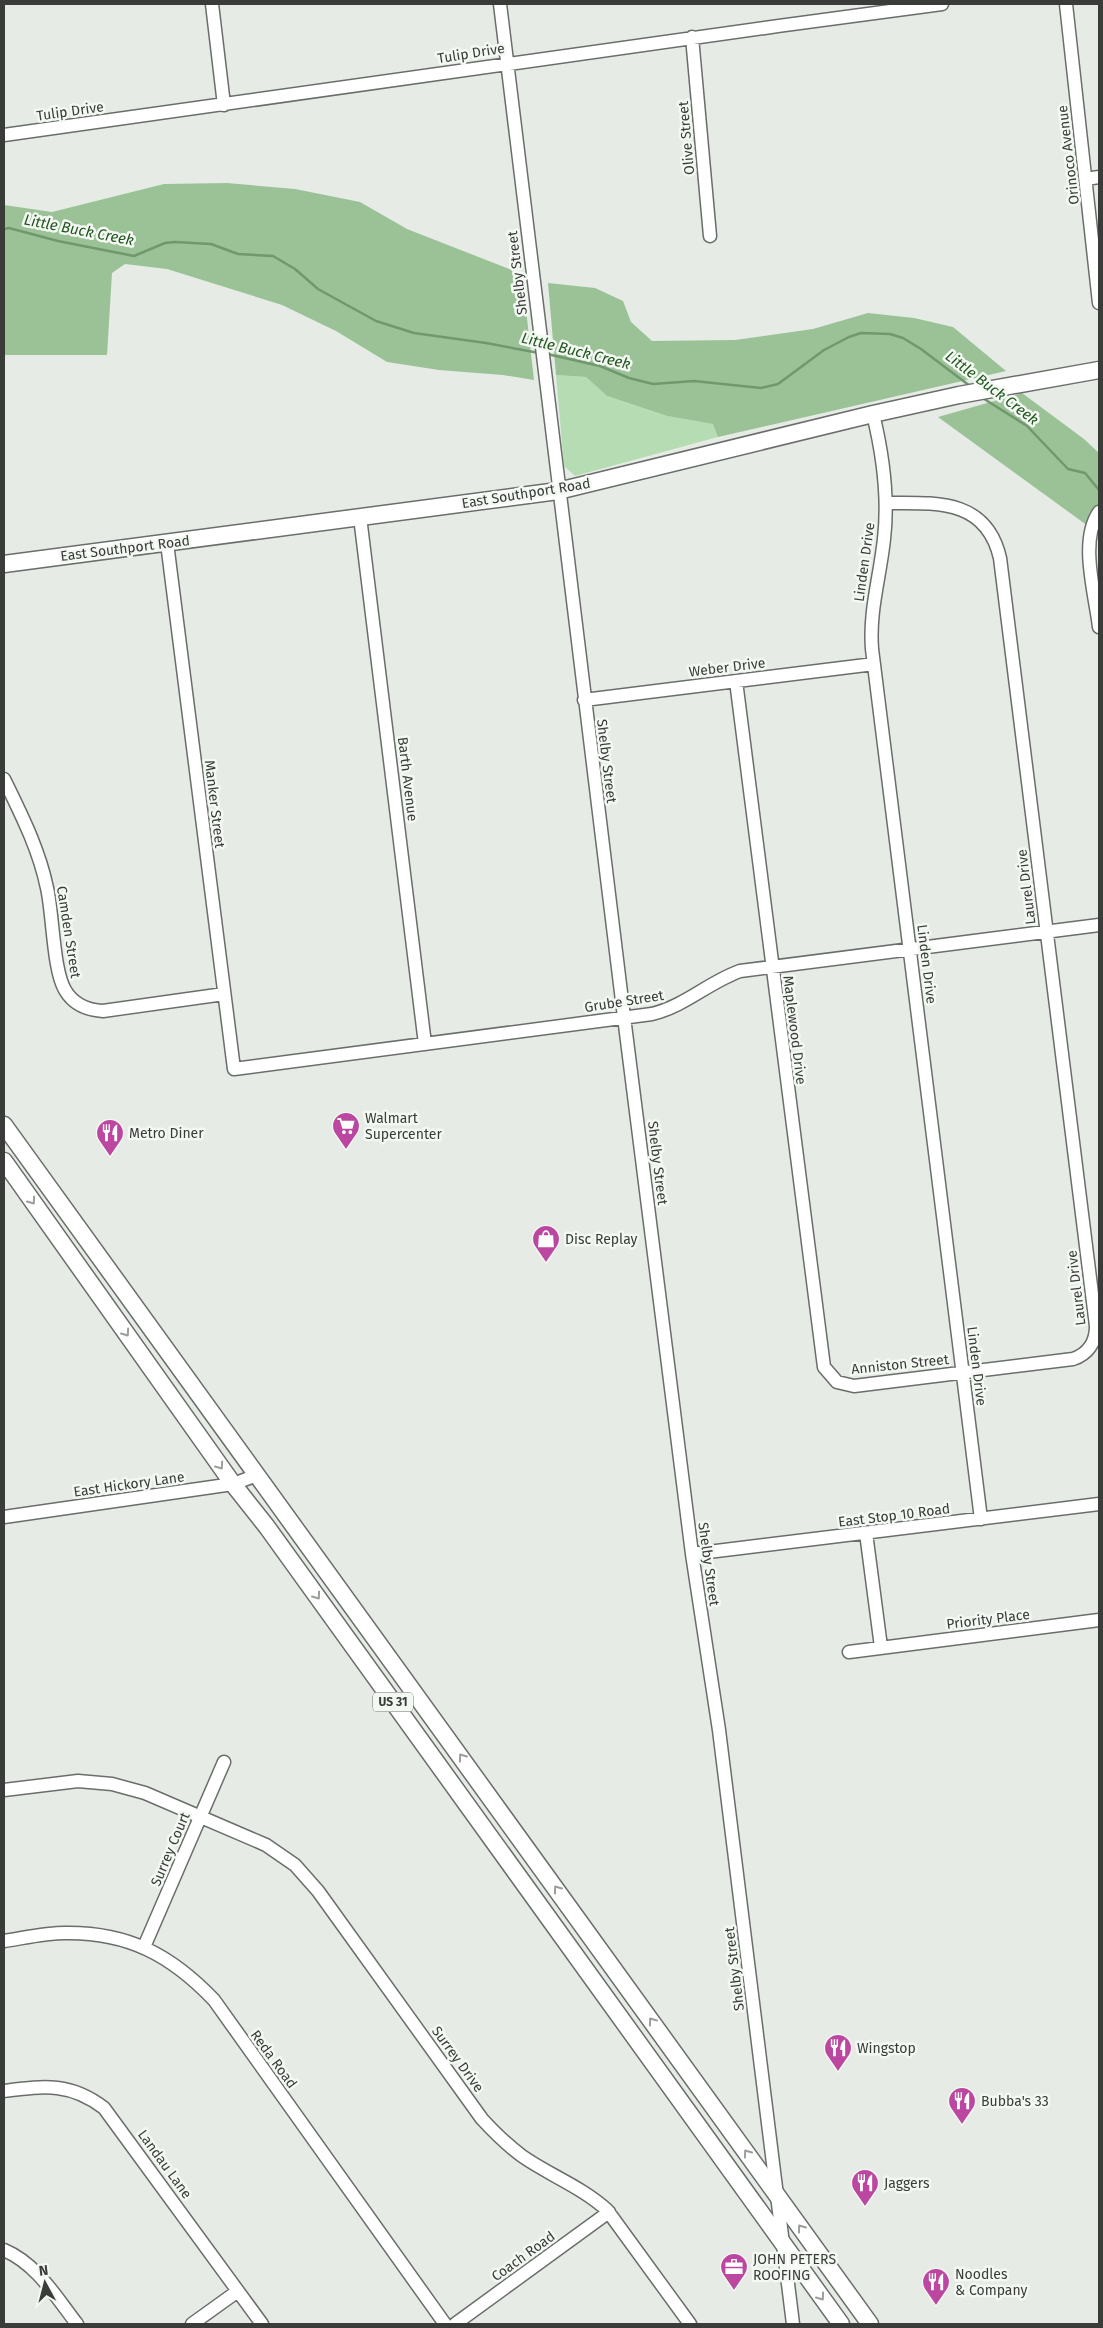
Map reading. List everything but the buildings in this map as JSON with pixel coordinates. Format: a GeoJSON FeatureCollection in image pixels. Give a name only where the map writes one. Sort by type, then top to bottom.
{"type":"FeatureCollection","features":[{"type":"Feature","properties":{"kind":"main road","name":"East Southport Road"},"geometry":{"type":"LineString","coordinates":[[4,564],[558,491],[872,414],[959,395],[1099,370]]}},
{"type":"Feature","properties":{"kind":"main road","name":"US 31"},"geometry":{"type":"LineString","coordinates":[[4,1125],[870,2324]]}},
{"type":"Feature","properties":{"kind":"main road","name":"US 31"},"geometry":{"type":"LineString","coordinates":[[4,1161],[233,1484],[267,1527],[841,2324]]}},
{"type":"Feature","properties":{"kind":"street"},"geometry":{"type":"LineString","coordinates":[[212,4],[224,105]]}},
{"type":"Feature","properties":{"kind":"street","name":"Shelby Street"},"geometry":{"type":"LineString","coordinates":[[500,4],[584,700],[692,1554],[719,1730],[792,2324]]}},
{"type":"Feature","properties":{"kind":"street","name":"Tulip Drive"},"geometry":{"type":"LineString","coordinates":[[4,135],[692,37],[942,4]]}},
{"type":"Feature","properties":{"kind":"street","name":"Orinoco Avenue"},"geometry":{"type":"LineString","coordinates":[[1066,4],[1099,302]]}},
{"type":"Feature","properties":{"kind":"street","name":"Olive Street"},"geometry":{"type":"LineString","coordinates":[[692,37],[710,236]]}},
{"type":"Feature","properties":{"kind":"street"},"geometry":{"type":"LineString","coordinates":[[1086,179],[1099,177]]}},
{"type":"Feature","properties":{"kind":"street","name":"Linden Drive"},"geometry":{"type":"LineString","coordinates":[[872,414],[883,463],[886,503],[884,546],[872,610],[871,632],[874,664],[981,1519]]}},
{"type":"Feature","properties":{"kind":"street","name":"Laurel Drive"},"geometry":{"type":"LineString","coordinates":[[886,503],[941,503],[954,506],[965,511],[982,524],[998,550],[1096,1326],[1094,1339],[1088,1349]]}},
{"type":"Feature","properties":{"kind":"street"},"geometry":{"type":"LineString","coordinates":[[1098,513],[1090,531],[1089,548],[1099,627]]}},
{"type":"Feature","properties":{"kind":"street","name":"Barth Avenue"},"geometry":{"type":"LineString","coordinates":[[360,517],[425,1044]]}},
{"type":"Feature","properties":{"kind":"street","name":"Manker Street"},"geometry":{"type":"LineString","coordinates":[[167,543],[234,1069]]}},
{"type":"Feature","properties":{"kind":"street","name":"Weber Drive"},"geometry":{"type":"LineString","coordinates":[[584,700],[874,664]]}},
{"type":"Feature","properties":{"kind":"street","name":"Maplewood Drive"},"geometry":{"type":"LineString","coordinates":[[736,681],[822,1361],[833,1379]]}},
{"type":"Feature","properties":{"kind":"street","name":"Camden Street"},"geometry":{"type":"LineString","coordinates":[[4,779],[38,854],[48,892],[60,978],[65,991],[74,1001],[90,1010],[103,1011],[224,994]]}},
{"type":"Feature","properties":{"kind":"street","name":"Grube Street"},"geometry":{"type":"LineString","coordinates":[[234,1069],[624,1017],[636,1017],[665,1012],[727,976],[740,971],[1099,925]]}},
{"type":"Feature","properties":{"kind":"street","name":"Anniston Street"},"geometry":{"type":"LineString","coordinates":[[833,1379],[842,1384],[854,1386],[1074,1358],[1088,1349]]}},
{"type":"Feature","properties":{"kind":"street","name":"East Hickory Lane"},"geometry":{"type":"LineString","coordinates":[[4,1517],[233,1484],[257,1475]]}},
{"type":"Feature","properties":{"kind":"street","name":"East Stop 10 Road"},"geometry":{"type":"LineString","coordinates":[[692,1554],[1099,1504]]}},
{"type":"Feature","properties":{"kind":"street"},"geometry":{"type":"LineString","coordinates":[[866,1534],[881,1647]]}},
{"type":"Feature","properties":{"kind":"street","name":"Priority Place"},"geometry":{"type":"LineString","coordinates":[[848,1652],[1099,1620]]}},
{"type":"Feature","properties":{"kind":"street","name":"Surrey Court"},"geometry":{"type":"LineString","coordinates":[[144,1947],[224,1762]]}},
{"type":"Feature","properties":{"kind":"street","name":"Surrey Drive"},"geometry":{"type":"LineString","coordinates":[[4,1790],[69,1781],[112,1784],[146,1793],[201,1816],[266,1845],[288,1860],[304,1874],[318,1891],[491,2128],[520,2155],[589,2195],[609,2212],[690,2324]]}},
{"type":"Feature","properties":{"kind":"street","name":"Reda Road"},"geometry":{"type":"LineString","coordinates":[[4,1941],[64,1933],[87,1933],[120,1938],[144,1947],[182,1969],[214,2000],[445,2324]]}},
{"type":"Feature","properties":{"kind":"street","name":"Landau Lane"},"geometry":{"type":"LineString","coordinates":[[4,2092],[45,2086],[66,2088],[86,2096],[104,2108],[113,2117],[262,2324]]}},
{"type":"Feature","properties":{"kind":"street","name":"Coach Road"},"geometry":{"type":"LineString","coordinates":[[455,2324],[609,2212]]}},
{"type":"Feature","properties":{"kind":"street"},"geometry":{"type":"LineString","coordinates":[[4,2250],[23,2261],[36,2272],[77,2324]]}},
{"type":"Feature","properties":{"kind":"street"},"geometry":{"type":"LineString","coordinates":[[192,2324],[238,2291]]}},
{"type":"Feature","properties":{"kind":"green space"},"geometry":{"type":"Polygon","coordinates":[[[227,183],[295,189],[360,202],[407,229],[522,274],[534,380],[503,375],[439,370],[387,362],[336,331],[282,305],[167,269],[125,264],[112,273],[107,355],[4,355],[4,205],[52,212],[164,184],[227,183]]]}},
{"type":"Feature","properties":{"kind":"green space"},"geometry":{"type":"Polygon","coordinates":[[[548,283],[595,288],[623,301],[631,322],[652,341],[735,340],[813,329],[868,313],[914,318],[953,327],[1006,371],[718,437],[713,424],[667,416],[607,396],[586,377],[556,375],[548,283]]]}},
{"type":"Feature","properties":{"kind":"green space"},"geometry":{"type":"Polygon","coordinates":[[[556,375],[586,377],[607,396],[667,416],[714,424],[718,437],[575,476],[564,466],[556,375]]]}},
{"type":"Feature","properties":{"kind":"green space"},"geometry":{"type":"Polygon","coordinates":[[[1022,393],[1084,439],[1099,453],[1099,534],[938,417],[1022,393]]]}},
{"type":"Feature","properties":{"kind":"waterway","name":"Little Buck Creek"},"geometry":{"type":"LineString","coordinates":[[4,229],[9,228],[58,241],[134,256],[165,243],[175,242],[211,244],[238,254],[273,256],[295,269],[318,289],[376,321],[414,333],[486,343],[539,353]]}},
{"type":"Feature","properties":{"kind":"waterway","name":"Little Buck Creek"},"geometry":{"type":"LineString","coordinates":[[547,354],[600,366],[629,378],[653,384],[694,381],[761,388],[778,384],[824,350],[849,337],[861,333],[890,334],[903,338],[921,349],[970,386]]}},
{"type":"Feature","properties":{"kind":"waterway","name":"Little Buck Creek"},"geometry":{"type":"LineString","coordinates":[[981,397],[1027,426],[1068,469],[1085,473],[1099,490]]}},
{"type":"Feature","properties":{"kind":"place","name":"Walmart Supercenter"},"geometry":{"type":"Point","coordinates":[346,1150]}},
{"type":"Feature","properties":{"kind":"place","name":"Metro Diner"},"geometry":{"type":"Point","coordinates":[110,1157]}},
{"type":"Feature","properties":{"kind":"place","name":"Disc Replay"},"geometry":{"type":"Point","coordinates":[546,1263]}},
{"type":"Feature","properties":{"kind":"place","name":"Wingstop"},"geometry":{"type":"Point","coordinates":[838,2072]}},
{"type":"Feature","properties":{"kind":"place","name":"Bubba's 33"},"geometry":{"type":"Point","coordinates":[962,2125]}},
{"type":"Feature","properties":{"kind":"place","name":"Jaggers"},"geometry":{"type":"Point","coordinates":[865,2207]}},
{"type":"Feature","properties":{"kind":"place","name":"JOHN PETERS ROOFING"},"geometry":{"type":"Point","coordinates":[734,2291]}},
{"type":"Feature","properties":{"kind":"place","name":"Noodles & Company"},"geometry":{"type":"Point","coordinates":[936,2306]}}]}
